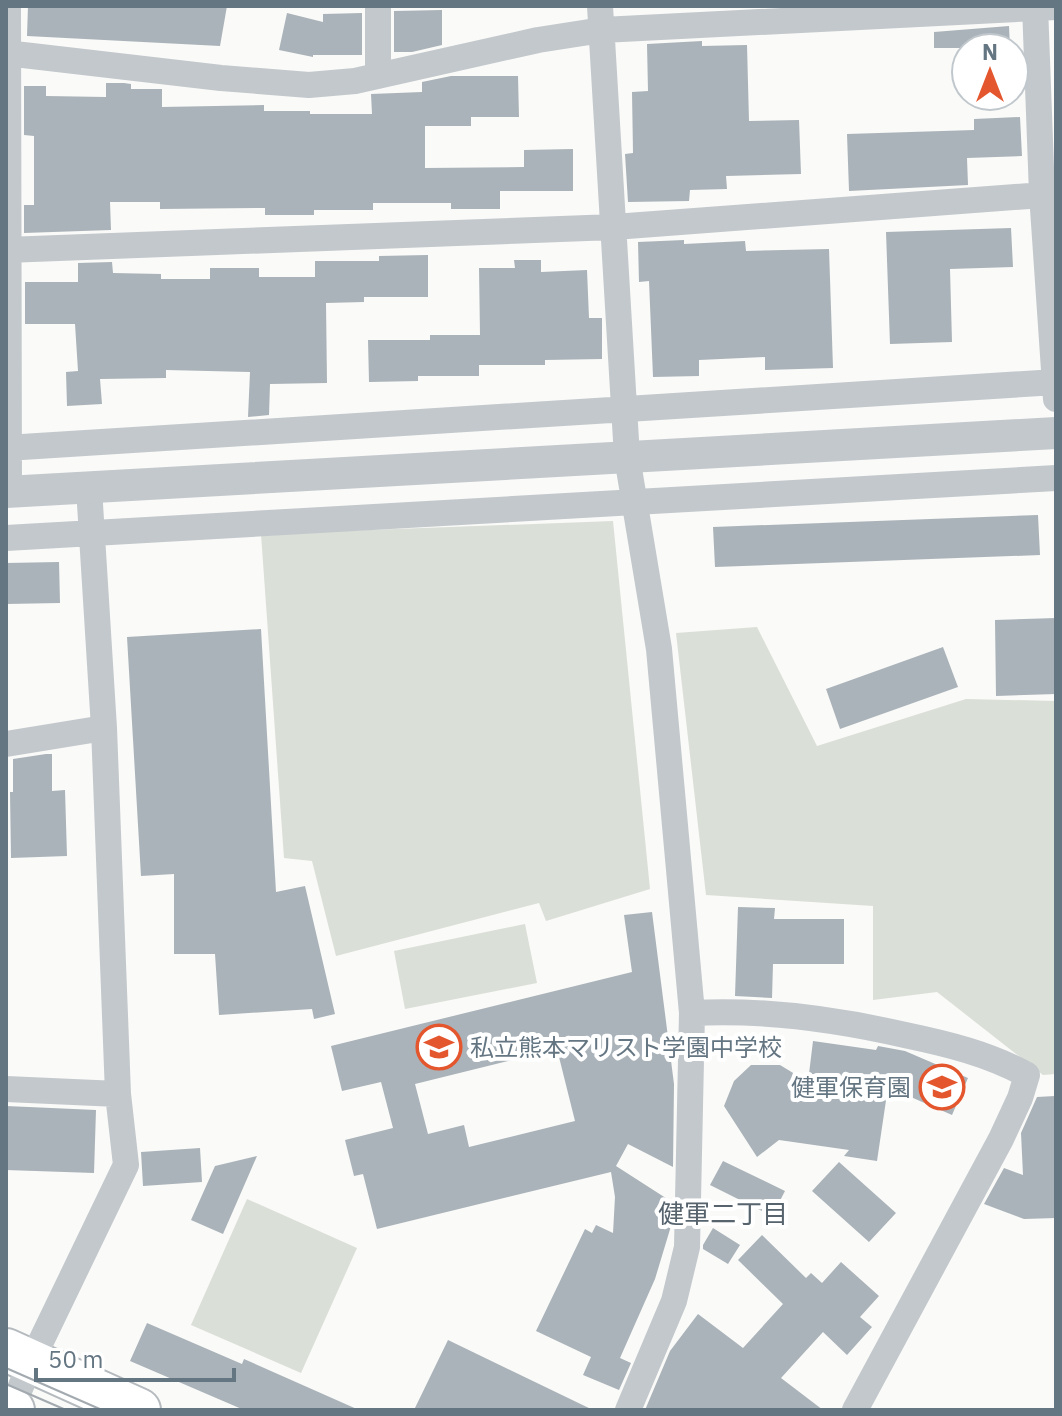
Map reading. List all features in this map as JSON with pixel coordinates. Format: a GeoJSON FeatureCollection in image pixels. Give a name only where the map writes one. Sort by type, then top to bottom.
{"type":"FeatureCollection","features":[{"type":"Feature","properties":{"kind":"main road"},"geometry":{"type":"LineString","coordinates":[[19,1355],[139,1410]]}},
{"type":"Feature","properties":{"kind":"street"},"geometry":{"type":"LineString","coordinates":[[8,6],[7,492],[1056,433]]}},
{"type":"Feature","properties":{"kind":"street"},"geometry":{"type":"LineString","coordinates":[[378,6],[378,76]]}},
{"type":"Feature","properties":{"kind":"street"},"geometry":{"type":"LineString","coordinates":[[7,53],[309,85],[355,81],[538,40],[601,18],[1042,7],[1056,388],[624,408],[8,448]]}},
{"type":"Feature","properties":{"kind":"street"},"geometry":{"type":"LineString","coordinates":[[601,18],[627,457],[659,649],[692,1013],[687,1247],[674,1301],[628,1410]]}},
{"type":"Feature","properties":{"kind":"street"},"geometry":{"type":"LineString","coordinates":[[7,250],[614,227],[1049,194]]}},
{"type":"Feature","properties":{"kind":"street"},"geometry":{"type":"LineString","coordinates":[[6,538],[1056,478]]}},
{"type":"Feature","properties":{"kind":"street"},"geometry":{"type":"LineString","coordinates":[[10,1409],[19,1355],[126,1165],[118,1094],[104,728],[89,488]]}},
{"type":"Feature","properties":{"kind":"street"},"geometry":{"type":"LineString","coordinates":[[6,744],[104,728]]}},
{"type":"Feature","properties":{"kind":"street"},"geometry":{"type":"LineString","coordinates":[[692,1013],[771,1013],[856,1024],[952,1045],[1001,1061],[1027,1075],[1001,1139],[855,1410]]}},
{"type":"Feature","properties":{"kind":"street"},"geometry":{"type":"LineString","coordinates":[[6,1089],[118,1094]]}},
{"type":"Feature","properties":{"kind":"shaded area"},"geometry":{"type":"Polygon","coordinates":[[[613,521],[650,889],[546,921],[539,903],[336,956],[312,861],[284,858],[261,534],[613,521]]]}},
{"type":"Feature","properties":{"kind":"shaded area"},"geometry":{"type":"Polygon","coordinates":[[[757,627],[817,746],[966,699],[1056,701],[1056,1074],[1043,1075],[937,992],[873,1000],[873,906],[706,895],[676,633],[757,627]]]}},
{"type":"Feature","properties":{"kind":"shaded area"},"geometry":{"type":"Polygon","coordinates":[[[525,924],[537,983],[405,1009],[394,951],[525,924]]]}},
{"type":"Feature","properties":{"kind":"shaded area"},"geometry":{"type":"Polygon","coordinates":[[[247,1199],[357,1248],[301,1373],[191,1325],[247,1199]]]}},
{"type":"Feature","properties":{"kind":"building"},"geometry":{"type":"Polygon","coordinates":[[[28,6],[227,6],[220,46],[27,36],[28,6]]]}},
{"type":"Feature","properties":{"kind":"building"},"geometry":{"type":"Polygon","coordinates":[[[442,10],[442,45],[412,52],[394,52],[394,11],[442,10]]]}},
{"type":"Feature","properties":{"kind":"building"},"geometry":{"type":"Polygon","coordinates":[[[287,13],[323,22],[323,14],[362,13],[362,55],[313,57],[279,50],[287,13]]]}},
{"type":"Feature","properties":{"kind":"building"},"geometry":{"type":"Polygon","coordinates":[[[1009,26],[1009,32],[950,32],[950,48],[934,48],[934,32],[1009,26]]]}},
{"type":"Feature","properties":{"kind":"building"},"geometry":{"type":"Polygon","coordinates":[[[702,41],[702,46],[747,45],[749,121],[799,120],[801,174],[726,176],[727,189],[690,190],[689,201],[628,202],[625,154],[633,153],[632,92],[648,91],[647,44],[702,41]]]}},
{"type":"Feature","properties":{"kind":"building"},"geometry":{"type":"Polygon","coordinates":[[[451,76],[518,76],[519,117],[471,117],[471,126],[425,126],[425,168],[524,167],[524,150],[573,149],[573,191],[500,191],[500,209],[451,209],[451,203],[373,203],[373,210],[314,210],[314,215],[265,215],[265,208],[160,209],[160,202],[110,202],[111,230],[24,233],[24,205],[34,205],[34,136],[24,135],[24,86],[46,86],[46,96],[106,97],[106,83],[124,83],[131,84],[131,89],[162,89],[162,107],[264,105],[264,111],[372,114],[371,94],[422,92],[422,82],[451,76]]]}},
{"type":"Feature","properties":{"kind":"building"},"geometry":{"type":"Polygon","coordinates":[[[1020,117],[1022,156],[967,158],[968,185],[849,191],[847,134],[974,130],[974,119],[1020,117]]]}},
{"type":"Feature","properties":{"kind":"building"},"geometry":{"type":"Polygon","coordinates":[[[1011,228],[1013,267],[950,269],[952,342],[890,344],[886,232],[1011,228]]]}},
{"type":"Feature","properties":{"kind":"building"},"geometry":{"type":"Polygon","coordinates":[[[684,240],[684,244],[745,241],[746,251],[829,249],[833,368],[765,370],[765,357],[699,360],[699,376],[653,377],[649,281],[639,282],[638,242],[684,240]]]}},
{"type":"Feature","properties":{"kind":"building"},"geometry":{"type":"Polygon","coordinates":[[[428,255],[428,297],[364,297],[364,302],[326,303],[327,383],[270,384],[269,415],[248,417],[250,372],[166,370],[166,378],[100,379],[102,404],[67,406],[66,372],[78,371],[75,324],[25,324],[25,282],[78,282],[78,263],[112,262],[113,273],[161,274],[161,279],[210,279],[210,268],[259,268],[259,277],[315,277],[315,261],[379,261],[379,256],[428,255]]]}},
{"type":"Feature","properties":{"kind":"building"},"geometry":{"type":"Polygon","coordinates":[[[514,260],[541,260],[541,272],[587,270],[589,318],[602,318],[602,359],[545,360],[545,365],[479,365],[479,376],[418,376],[418,381],[369,382],[368,340],[430,340],[430,335],[480,335],[479,268],[515,268],[514,260]]]}},
{"type":"Feature","properties":{"kind":"building"},"geometry":{"type":"Polygon","coordinates":[[[1038,515],[1040,555],[715,567],[713,527],[1038,515]]]}},
{"type":"Feature","properties":{"kind":"building"},"geometry":{"type":"Polygon","coordinates":[[[59,562],[60,603],[6,604],[6,563],[59,562]]]}},
{"type":"Feature","properties":{"kind":"building"},"geometry":{"type":"Polygon","coordinates":[[[1056,618],[1056,694],[996,696],[995,620],[1056,618]]]}},
{"type":"Feature","properties":{"kind":"building"},"geometry":{"type":"Polygon","coordinates":[[[261,629],[276,892],[305,886],[335,1014],[314,1019],[312,1009],[219,1015],[215,954],[174,954],[174,874],[141,876],[127,637],[261,629]]]}},
{"type":"Feature","properties":{"kind":"building"},"geometry":{"type":"Polygon","coordinates":[[[943,647],[958,687],[840,729],[826,689],[943,647]]]}},
{"type":"Feature","properties":{"kind":"building"},"geometry":{"type":"Polygon","coordinates":[[[52,754],[52,791],[65,790],[67,856],[11,858],[13,759],[52,754]]]}},
{"type":"Feature","properties":{"kind":"building"},"geometry":{"type":"Polygon","coordinates":[[[738,907],[775,908],[774,919],[844,919],[844,964],[773,964],[772,998],[735,996],[738,907]]]}},
{"type":"Feature","properties":{"kind":"building"},"geometry":{"type":"Polygon","coordinates":[[[652,912],[674,1084],[673,1167],[628,1144],[616,1166],[672,1202],[671,1226],[655,1279],[620,1358],[631,1363],[619,1390],[583,1375],[591,1357],[536,1331],[585,1229],[592,1233],[596,1225],[613,1233],[615,1197],[611,1172],[377,1229],[363,1174],[354,1176],[345,1140],[393,1128],[381,1082],[342,1091],[331,1046],[632,972],[624,915],[652,912]],[[557,1049],[415,1084],[428,1134],[464,1125],[469,1147],[575,1121],[557,1049]]]}},
{"type":"Feature","properties":{"kind":"building"},"geometry":{"type":"Polygon","coordinates":[[[813,1041],[905,1051],[968,1078],[952,1115],[888,1087],[877,1161],[844,1156],[849,1150],[779,1140],[757,1157],[724,1106],[734,1081],[751,1065],[780,1065],[808,1082],[813,1041]]]}},
{"type":"Feature","properties":{"kind":"building"},"geometry":{"type":"Polygon","coordinates":[[[1055,1096],[1056,1218],[1024,1219],[984,1204],[1004,1168],[1023,1175],[1021,1133],[1037,1097],[1055,1096]]]}},
{"type":"Feature","properties":{"kind":"building"},"geometry":{"type":"Polygon","coordinates":[[[6,1106],[96,1110],[94,1173],[6,1170],[6,1106]]]}},
{"type":"Feature","properties":{"kind":"building"},"geometry":{"type":"Polygon","coordinates":[[[200,1148],[202,1182],[143,1186],[141,1152],[200,1148]]]}},
{"type":"Feature","properties":{"kind":"building"},"geometry":{"type":"Polygon","coordinates":[[[257,1156],[223,1234],[191,1220],[215,1166],[257,1156]]]}},
{"type":"Feature","properties":{"kind":"building"},"geometry":{"type":"Polygon","coordinates":[[[723,1161],[785,1191],[772,1216],[710,1185],[723,1161]]]}},
{"type":"Feature","properties":{"kind":"building"},"geometry":{"type":"Polygon","coordinates":[[[839,1162],[896,1213],[869,1242],[812,1191],[839,1162]]]}},
{"type":"Feature","properties":{"kind":"building"},"geometry":{"type":"Polygon","coordinates":[[[713,1228],[740,1245],[728,1264],[703,1249],[713,1228]]]}},
{"type":"Feature","properties":{"kind":"building"},"geometry":{"type":"Polygon","coordinates":[[[762,1235],[806,1278],[811,1273],[822,1283],[841,1262],[879,1296],[860,1317],[872,1327],[847,1355],[823,1332],[781,1378],[823,1410],[645,1410],[670,1351],[698,1314],[743,1348],[783,1304],[738,1260],[762,1235]]]}},
{"type":"Feature","properties":{"kind":"building"},"geometry":{"type":"Polygon","coordinates":[[[147,1323],[242,1364],[244,1359],[359,1410],[244,1410],[130,1361],[147,1323]]]}},
{"type":"Feature","properties":{"kind":"building"},"geometry":{"type":"Polygon","coordinates":[[[448,1340],[593,1410],[414,1410],[448,1340]]]}},
{"type":"Feature","properties":{"kind":"tram line"},"geometry":{"type":"LineString","coordinates":[[6,1368],[102,1410]]}},
{"type":"Feature","properties":{"kind":"tram line"},"geometry":{"type":"LineString","coordinates":[[6,1384],[66,1410]]}},
{"type":"Feature","properties":{"kind":"place","name":"私立熊本マリスト学園中学校"},"geometry":{"type":"Point","coordinates":[439,1047]}},
{"type":"Feature","properties":{"kind":"place","name":"健軍保育園"},"geometry":{"type":"Point","coordinates":[942,1087]}},
{"type":"Feature","properties":{"kind":"district","name":"健軍二丁目"},"geometry":{"type":"Point","coordinates":[723,1213]}}]}
